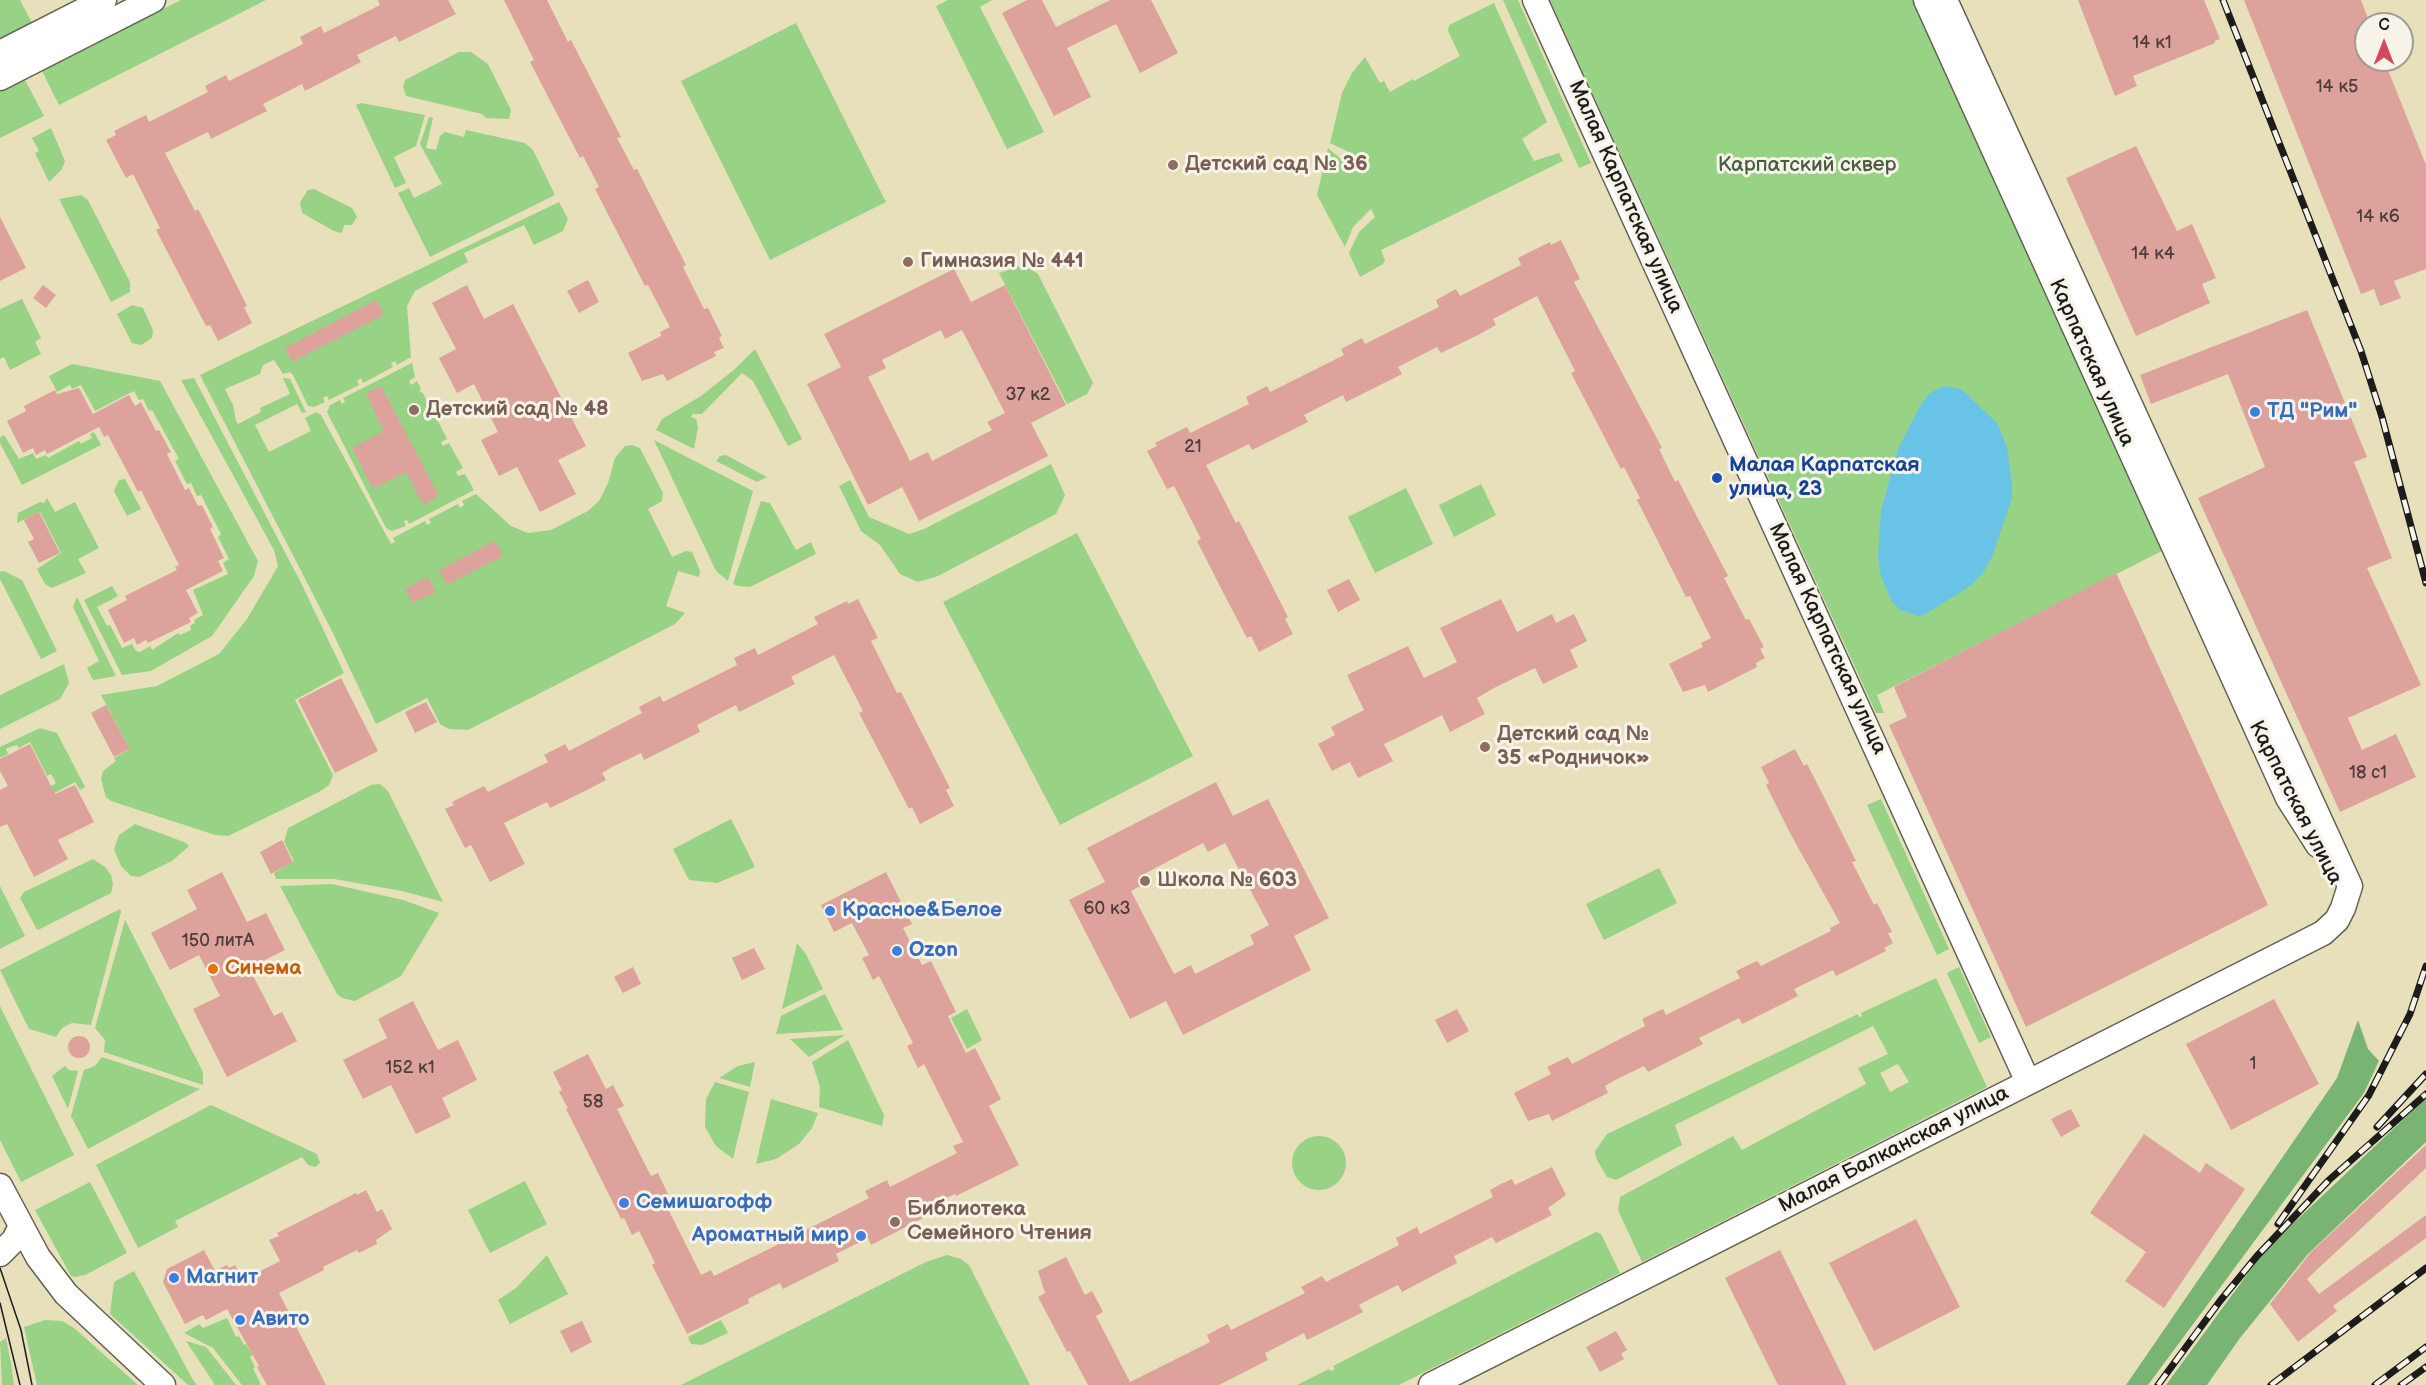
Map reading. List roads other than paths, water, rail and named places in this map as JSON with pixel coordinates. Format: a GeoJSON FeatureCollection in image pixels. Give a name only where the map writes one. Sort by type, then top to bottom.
{"type":"FeatureCollection","features":[{"type":"Feature","properties":{"kind":"street"},"geometry":{"type":"LineString","coordinates":[[0,53],[104,0]]}},
{"type":"Feature","properties":{"kind":"street"},"geometry":{"type":"LineString","coordinates":[[0,78],[153,0]]}},
{"type":"Feature","properties":{"kind":"street","name":"Малая Карпатская улица"},"geometry":{"type":"LineString","coordinates":[[1535,0],[2028,1082]]}},
{"type":"Feature","properties":{"kind":"street","name":"Карпатская улица"},"geometry":{"type":"LineString","coordinates":[[1926,0],[2288,798],[2320,849],[2345,901]]}},
{"type":"Feature","properties":{"kind":"street","name":"Карпатская улица"},"geometry":{"type":"LineString","coordinates":[[1945,0],[2350,886],[2345,901]]}},
{"type":"Feature","properties":{"kind":"street","name":"Малая Балканская улица"},"geometry":{"type":"LineString","coordinates":[[1431,1385],[2323,933],[2337,920],[2345,901]]}},
{"type":"Feature","properties":{"kind":"street"},"geometry":{"type":"LineString","coordinates":[[0,1186],[38,1257],[66,1294],[163,1385]]}},
{"type":"Feature","properties":{"kind":"street"},"geometry":{"type":"LineString","coordinates":[[0,1254],[14,1240],[21,1226]]}},
{"type":"Feature","properties":{"kind":"water"},"geometry":{"type":"Polygon","coordinates":[[[1945,386],[1961,389],[1997,423],[2007,447],[2012,498],[1992,557],[1983,573],[1970,586],[1924,615],[1917,616],[1899,609],[1891,600],[1881,576],[1878,557],[1881,511],[1898,449],[1920,406],[1930,393],[1945,386]]]}},
{"type":"Feature","properties":{"kind":"tram line"},"geometry":{"type":"LineString","coordinates":[[0,1268],[21,1330],[32,1385]]}},
{"type":"Feature","properties":{"kind":"tram line"},"geometry":{"type":"LineString","coordinates":[[0,1303],[20,1385]]}},
{"type":"Feature","properties":{"kind":"railway"},"geometry":{"type":"LineString","coordinates":[[2223,0],[2361,351],[2382,417],[2426,583]]}},
{"type":"Feature","properties":{"kind":"railway"},"geometry":{"type":"LineString","coordinates":[[2278,1224],[2369,1095],[2410,1014],[2426,966]]}},
{"type":"Feature","properties":{"kind":"railway"},"geometry":{"type":"LineString","coordinates":[[2377,1127],[2426,1074]]}},
{"type":"Feature","properties":{"kind":"railway"},"geometry":{"type":"LineString","coordinates":[[2158,1385],[2220,1301],[2257,1256],[2329,1180],[2426,1094]]}},
{"type":"Feature","properties":{"kind":"railway"},"geometry":{"type":"LineString","coordinates":[[2271,1385],[2426,1268]]}},
{"type":"Feature","properties":{"kind":"railway"},"geometry":{"type":"LineString","coordinates":[[2375,1385],[2426,1347]]}},
{"type":"Feature","properties":{"kind":"railway"},"geometry":{"type":"LineString","coordinates":[[2401,1385],[2426,1367]]}},
{"type":"Feature","properties":{"kind":"place","name":"Детский сад № 36"},"geometry":{"type":"Point","coordinates":[1173,165]}},
{"type":"Feature","properties":{"kind":"place","name":"Гимназия № 441"},"geometry":{"type":"Point","coordinates":[908,262]}},
{"type":"Feature","properties":{"kind":"place","name":"Детский сад № 48"},"geometry":{"type":"Point","coordinates":[414,410]}},
{"type":"Feature","properties":{"kind":"place","name":"ТД \"Рим\""},"geometry":{"type":"Point","coordinates":[2255,412]}},
{"type":"Feature","properties":{"kind":"place","name":"Малая Карпатская улица, 23"},"geometry":{"type":"Point","coordinates":[1717,478]}},
{"type":"Feature","properties":{"kind":"place","name":"Детский сад № 35 «Родничок»"},"geometry":{"type":"Point","coordinates":[1485,747]}},
{"type":"Feature","properties":{"kind":"place","name":"Школа № 603"},"geometry":{"type":"Point","coordinates":[1145,881]}},
{"type":"Feature","properties":{"kind":"place","name":"Красное&Белое"},"geometry":{"type":"Point","coordinates":[830,911]}},
{"type":"Feature","properties":{"kind":"place","name":"Ozon"},"geometry":{"type":"Point","coordinates":[897,951]}},
{"type":"Feature","properties":{"kind":"place","name":"Синема"},"geometry":{"type":"Point","coordinates":[213,969]}},
{"type":"Feature","properties":{"kind":"place","name":"Семишагофф"},"geometry":{"type":"Point","coordinates":[624,1203]}},
{"type":"Feature","properties":{"kind":"place","name":"Библиотека Семейного Чтения"},"geometry":{"type":"Point","coordinates":[895,1222]}},
{"type":"Feature","properties":{"kind":"place","name":"Ароматный мир"},"geometry":{"type":"Point","coordinates":[861,1236]}},
{"type":"Feature","properties":{"kind":"place","name":"Магнит"},"geometry":{"type":"Point","coordinates":[174,1278]}},
{"type":"Feature","properties":{"kind":"place","name":"Авито"},"geometry":{"type":"Point","coordinates":[240,1320]}},
{"type":"Feature","properties":{"kind":"park label","name":"Карпатский сквер"},"geometry":{"type":"Point","coordinates":[1807,166]}}]}
